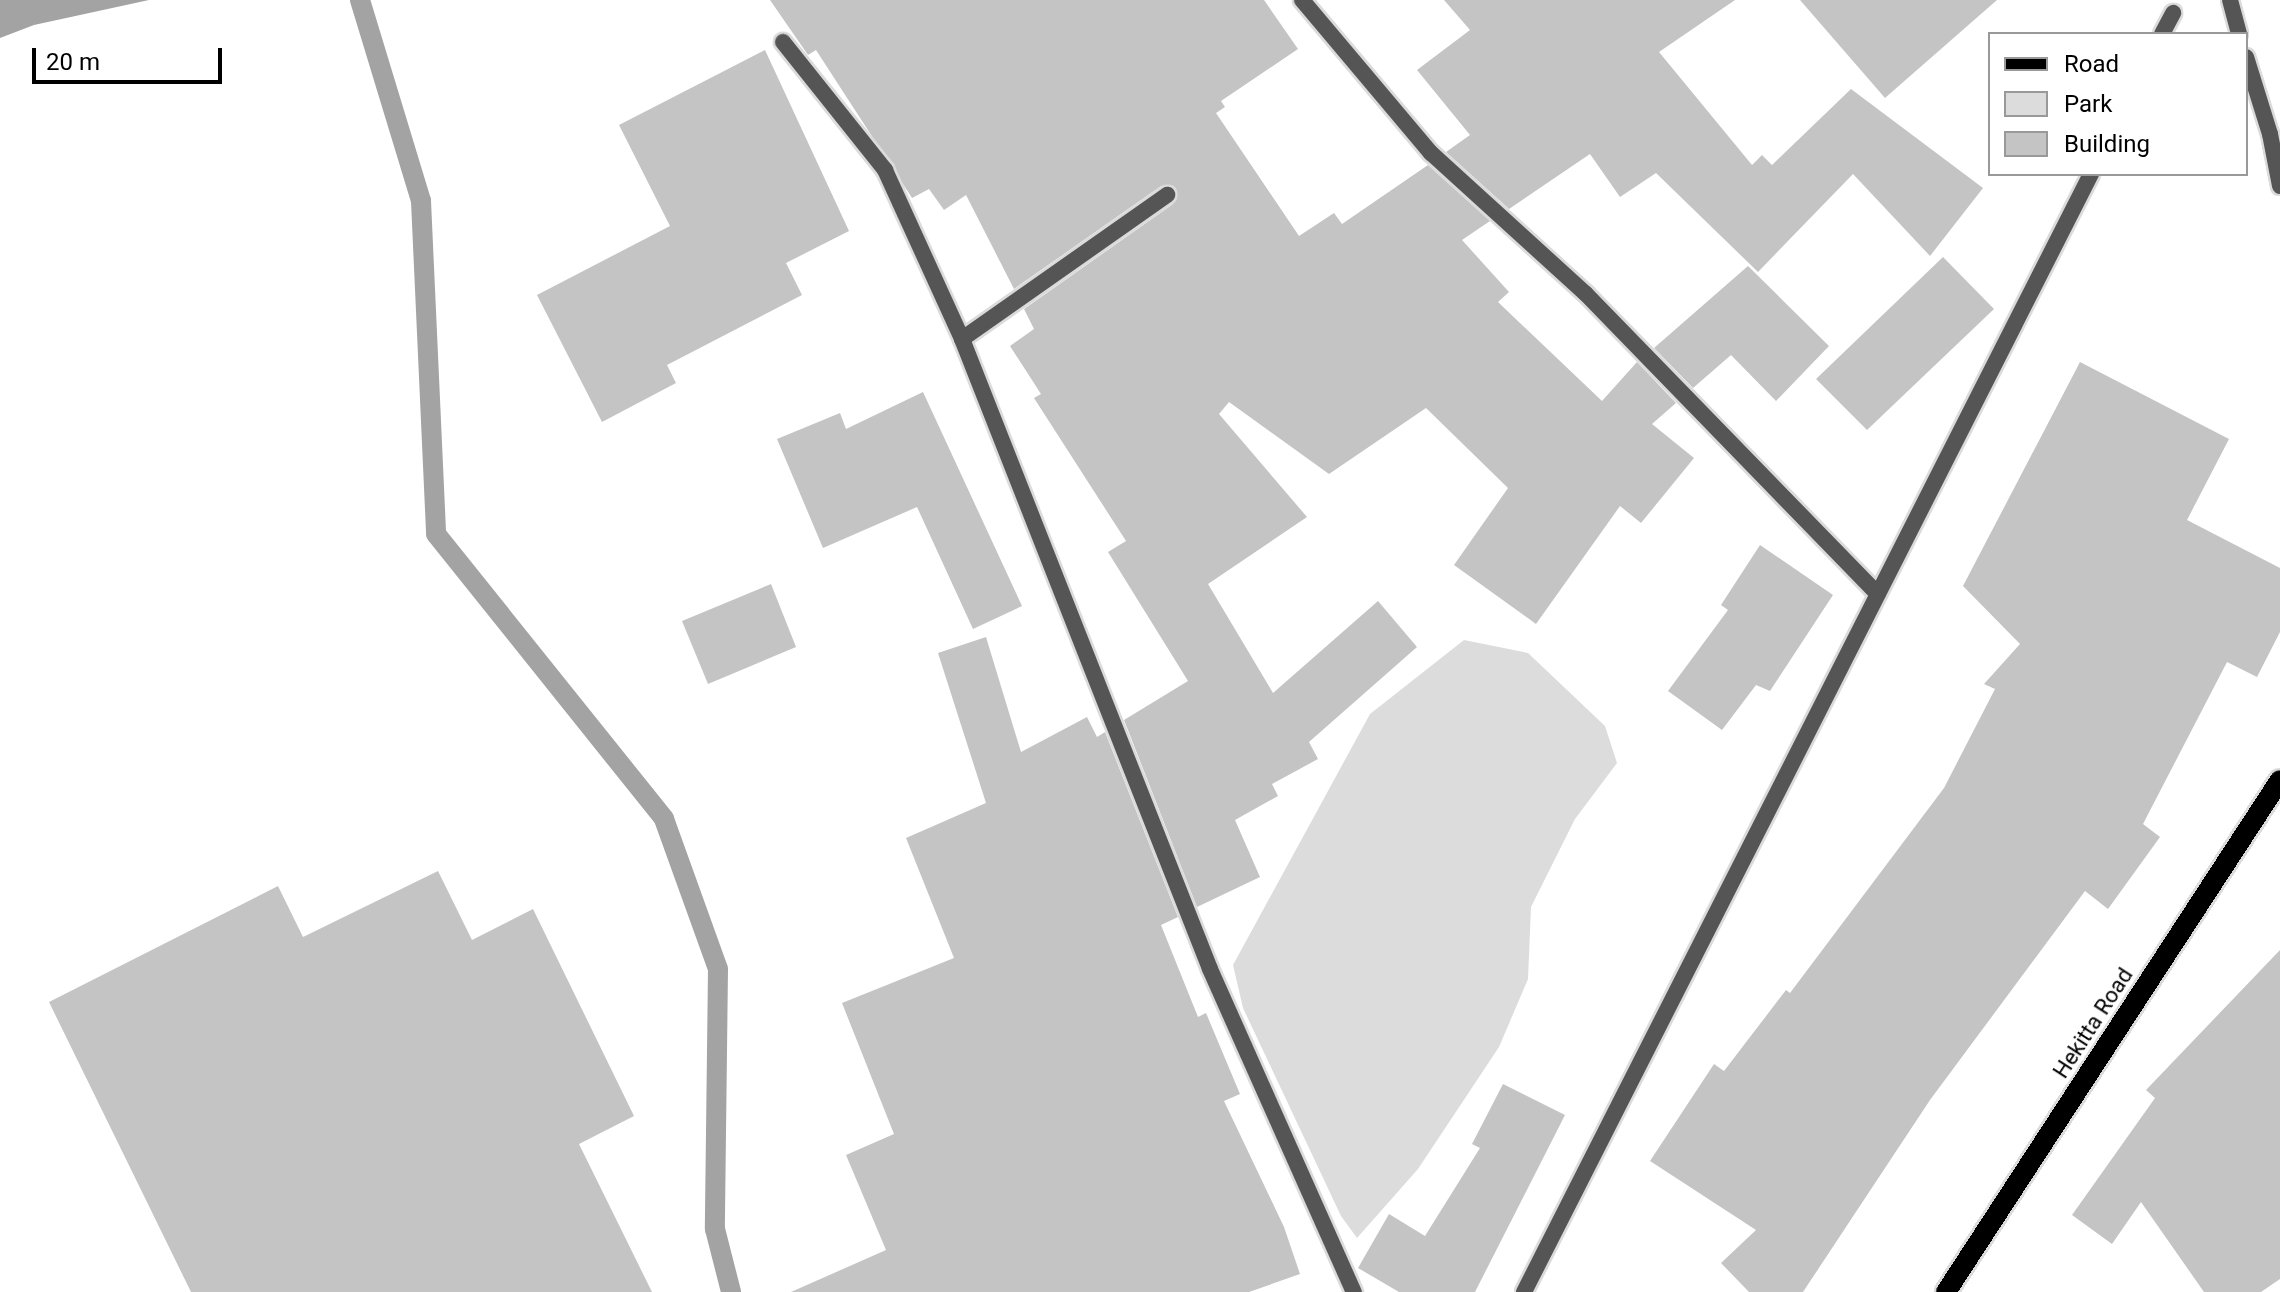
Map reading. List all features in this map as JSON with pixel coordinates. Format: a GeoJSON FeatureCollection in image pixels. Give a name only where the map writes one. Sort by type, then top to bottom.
{"type":"FeatureCollection","features":[{"type":"Feature","properties":{"kind":"main road","name":"Hekitta Road"},"geometry":{"type":"LineString","coordinates":[[1946,1292],[2280,780]]}},
{"type":"Feature","properties":{"kind":"street"},"geometry":{"type":"LineString","coordinates":[[1302,0],[1431,153],[1585,293],[1878,594]]}},
{"type":"Feature","properties":{"kind":"street"},"geometry":{"type":"LineString","coordinates":[[2230,0],[2238,32]]}},
{"type":"Feature","properties":{"kind":"street"},"geometry":{"type":"LineString","coordinates":[[2163,32],[2173,13]]}},
{"type":"Feature","properties":{"kind":"street"},"geometry":{"type":"LineString","coordinates":[[783,42],[885,170],[962,339],[1210,969],[1354,1292]]}},
{"type":"Feature","properties":{"kind":"street"},"geometry":{"type":"LineString","coordinates":[[2248,63],[2270,134],[2280,186]]}},
{"type":"Feature","properties":{"kind":"street"},"geometry":{"type":"LineString","coordinates":[[1524,1292],[2090,176]]}},
{"type":"Feature","properties":{"kind":"street"},"geometry":{"type":"LineString","coordinates":[[962,339],[1167,195]]}},
{"type":"Feature","properties":{"kind":"green space"},"geometry":{"type":"Polygon","coordinates":[[[1464,640],[1528,653],[1605,726],[1617,763],[1575,819],[1531,907],[1528,979],[1499,1047],[1418,1169],[1357,1238],[1341,1216],[1243,1008],[1233,965],[1370,714],[1464,640]]]}},
{"type":"Feature","properties":{"kind":"shaded area"},"geometry":{"type":"Polygon","coordinates":[[[0,0],[149,0],[34,25],[0,38],[0,0]]]}},
{"type":"Feature","properties":{"kind":"building"},"geometry":{"type":"Polygon","coordinates":[[[770,0],[1264,0],[1298,49],[1221,101],[1225,107],[1216,113],[1299,236],[1334,213],[1342,224],[1428,165],[1490,221],[1462,240],[1509,292],[1498,302],[1602,401],[1637,362],[1676,403],[1652,424],[1694,458],[1641,523],[1620,506],[1536,624],[1454,565],[1508,488],[1426,408],[1329,474],[1229,402],[1219,414],[1307,517],[1208,584],[1273,693],[1378,601],[1417,647],[1309,742],[1318,759],[1272,784],[1278,796],[1235,820],[1260,877],[1197,907],[1124,720],[1188,681],[1108,552],[1126,541],[1034,398],[1041,394],[1010,346],[1034,329],[1024,309],[1173,204],[1176,189],[1161,186],[1014,289],[966,195],[944,210],[929,189],[912,198],[816,50],[808,55],[770,0]]]}},
{"type":"Feature","properties":{"kind":"building"},"geometry":{"type":"Polygon","coordinates":[[[1444,0],[1735,0],[1659,52],[1752,165],[1762,155],[1772,165],[1851,89],[1983,188],[1930,256],[1853,174],[1758,272],[1656,173],[1620,197],[1590,154],[1509,209],[1446,152],[1470,135],[1417,70],[1470,30],[1444,0]]]}},
{"type":"Feature","properties":{"kind":"building"},"geometry":{"type":"Polygon","coordinates":[[[1800,0],[1997,0],[1885,98],[1800,0]]]}},
{"type":"Feature","properties":{"kind":"building"},"geometry":{"type":"Polygon","coordinates":[[[765,50],[849,231],[786,263],[802,295],[667,365],[676,383],[602,422],[537,295],[670,226],[619,125],[765,50]]]}},
{"type":"Feature","properties":{"kind":"building"},"geometry":{"type":"Polygon","coordinates":[[[1943,257],[1994,309],[1867,430],[1816,379],[1943,257]]]}},
{"type":"Feature","properties":{"kind":"building"},"geometry":{"type":"Polygon","coordinates":[[[1748,266],[1829,346],[1776,401],[1731,355],[1693,388],[1654,348],[1748,266]]]}},
{"type":"Feature","properties":{"kind":"building"},"geometry":{"type":"Polygon","coordinates":[[[2080,362],[2229,439],[2187,520],[2280,568],[2280,632],[2257,677],[2227,662],[2143,824],[2160,837],[2108,909],[2085,891],[1930,1100],[1803,1292],[1749,1292],[1721,1263],[1756,1230],[1650,1161],[1714,1064],[1724,1071],[1786,990],[1790,993],[1944,788],[1995,689],[1984,684],[2020,644],[1963,586],[2080,362]]]}},
{"type":"Feature","properties":{"kind":"building"},"geometry":{"type":"Polygon","coordinates":[[[923,392],[1022,606],[973,629],[917,507],[823,548],[777,439],[840,413],[846,429],[923,392]]]}},
{"type":"Feature","properties":{"kind":"building"},"geometry":{"type":"Polygon","coordinates":[[[1760,545],[1833,595],[1770,691],[1756,685],[1722,730],[1668,691],[1728,610],[1721,605],[1760,545]]]}},
{"type":"Feature","properties":{"kind":"building"},"geometry":{"type":"Polygon","coordinates":[[[771,584],[796,647],[708,684],[682,621],[771,584]]]}},
{"type":"Feature","properties":{"kind":"building"},"geometry":{"type":"Polygon","coordinates":[[[986,637],[1021,752],[1087,717],[1097,737],[1105,732],[1178,917],[1161,925],[1198,1017],[1206,1013],[1240,1094],[1224,1101],[1284,1227],[1300,1274],[1249,1292],[791,1292],[886,1250],[846,1155],[894,1134],[842,1003],[954,958],[906,838],[986,803],[938,653],[986,637]]]}},
{"type":"Feature","properties":{"kind":"building"},"geometry":{"type":"Polygon","coordinates":[[[438,871],[472,940],[533,909],[634,1116],[579,1144],[652,1292],[191,1292],[49,1002],[278,886],[303,937],[438,871]]]}},
{"type":"Feature","properties":{"kind":"building"},"geometry":{"type":"Polygon","coordinates":[[[2280,950],[2280,1279],[2261,1292],[2204,1292],[2141,1202],[2112,1244],[2072,1215],[2155,1098],[2146,1090],[2280,950]]]}},
{"type":"Feature","properties":{"kind":"building"},"geometry":{"type":"Polygon","coordinates":[[[1503,1084],[1565,1115],[1475,1292],[1399,1292],[1358,1268],[1389,1214],[1425,1236],[1480,1148],[1472,1144],[1503,1084]]]}},
{"type":"Feature","properties":{"kind":"waterway"},"geometry":{"type":"LineString","coordinates":[[360,0],[421,201],[436,534],[664,819],[718,969],[715,1229],[731,1292]]}}]}
